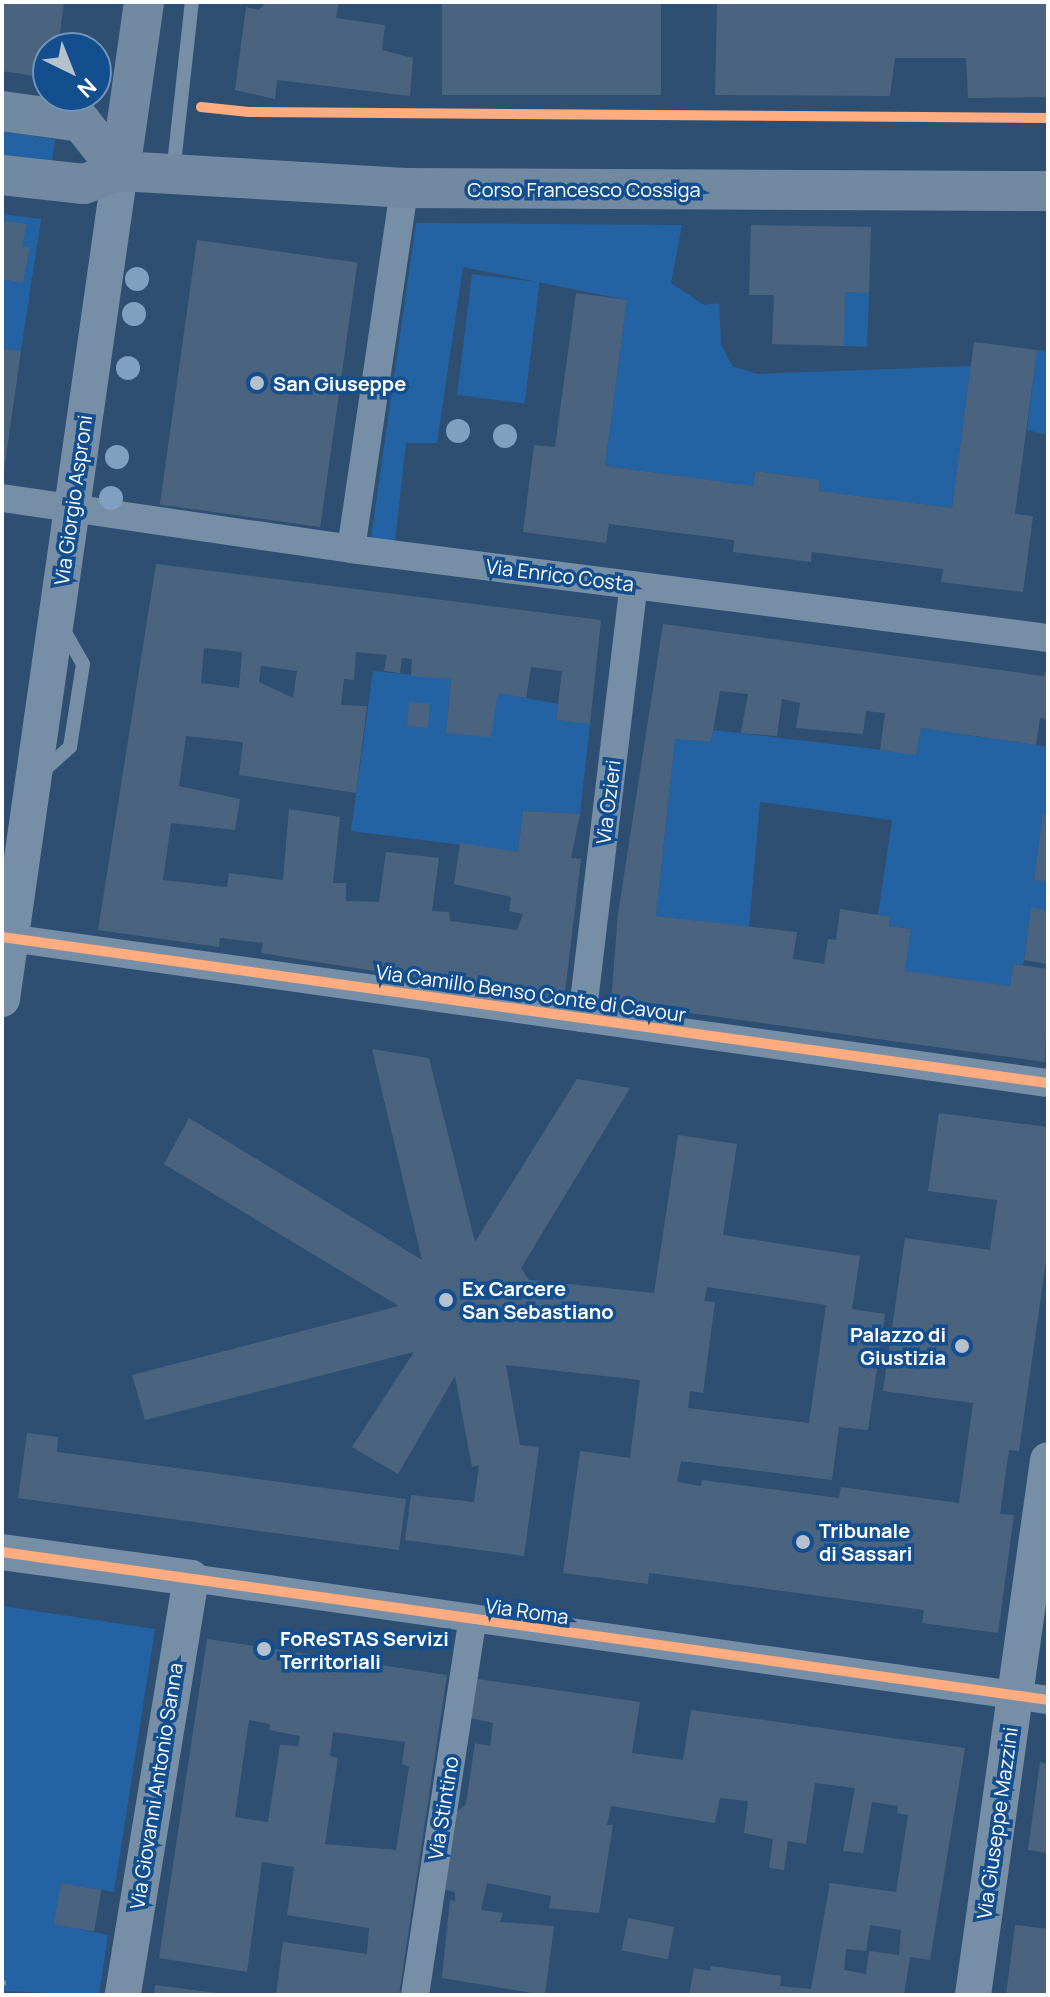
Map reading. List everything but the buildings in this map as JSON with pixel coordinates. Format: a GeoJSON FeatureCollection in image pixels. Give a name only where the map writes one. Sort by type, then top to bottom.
{"type":"FeatureCollection","features":[{"type":"Feature","properties":{"kind":"main road","name":"Via Giorgio Asproni"},"geometry":{"type":"LineString","coordinates":[[120,171],[144,2]]}},
{"type":"Feature","properties":{"kind":"main road"},"geometry":{"type":"LineString","coordinates":[[2,111],[81,122],[120,171],[84,184],[2,175]]}},
{"type":"Feature","properties":{"kind":"main road","name":"Corso Francesco Cossiga"},"geometry":{"type":"LineString","coordinates":[[120,171],[404,188],[1048,191]]}},
{"type":"Feature","properties":{"kind":"street","name":"Via Giorgio Asproni"},"geometry":{"type":"LineString","coordinates":[[2,999],[6,938],[32,781],[120,171]]}},
{"type":"Feature","properties":{"kind":"street"},"geometry":{"type":"LineString","coordinates":[[351,549],[404,188]]}},
{"type":"Feature","properties":{"kind":"street","name":"Via Enrico Costa"},"geometry":{"type":"LineString","coordinates":[[2,498],[351,549],[1048,638]]}},
{"type":"Feature","properties":{"kind":"street","name":"Via Ozieri"},"geometry":{"type":"LineString","coordinates":[[582,1018],[634,585]]}},
{"type":"Feature","properties":{"kind":"street","name":"Via Camillo Benso Conte di Cavour"},"geometry":{"type":"LineString","coordinates":[[6,938],[1048,1083]]}},
{"type":"Feature","properties":{"kind":"street","name":"Via Giuseppe Mazzini"},"geometry":{"type":"LineString","coordinates":[[973,1995],[1032,1698],[1048,1460]]}},
{"type":"Feature","properties":{"kind":"street","name":"Via Roma"},"geometry":{"type":"LineString","coordinates":[[2,1552],[1032,1698]]}},
{"type":"Feature","properties":{"kind":"street","name":"Via Giovanni Antonio Sanna"},"geometry":{"type":"LineString","coordinates":[[123,1995],[191,1578]]}},
{"type":"Feature","properties":{"kind":"street","name":"Via Stintino"},"geometry":{"type":"LineString","coordinates":[[415,1995],[472,1621]]}},
{"type":"Feature","properties":{"kind":"lane"},"geometry":{"type":"LineString","coordinates":[[173,174],[192,2]]}},
{"type":"Feature","properties":{"kind":"path"},"geometry":{"type":"LineString","coordinates":[[2,1982],[10,1983]]}},
{"type":"Feature","properties":{"kind":"shaded area"},"geometry":{"type":"Polygon","coordinates":[[[2,131],[55,139],[50,172],[2,164],[2,131]]]}},
{"type":"Feature","properties":{"kind":"shaded area"},"geometry":{"type":"Polygon","coordinates":[[[2,214],[41,219],[21,351],[2,348],[2,279],[23,283],[30,247],[22,246],[26,224],[2,220],[2,214]]]}},
{"type":"Feature","properties":{"kind":"shaded area"},"geometry":{"type":"Polygon","coordinates":[[[416,223],[682,225],[671,283],[704,305],[719,303],[721,344],[732,366],[757,374],[971,366],[952,508],[819,491],[820,480],[755,471],[753,486],[605,466],[627,300],[463,267],[437,443],[406,443],[395,542],[371,538],[416,223]]]}},
{"type":"Feature","properties":{"kind":"shaded area"},"geometry":{"type":"Polygon","coordinates":[[[472,274],[539,282],[525,403],[457,395],[472,274]]]}},
{"type":"Feature","properties":{"kind":"shaded area"},"geometry":{"type":"Polygon","coordinates":[[[845,292],[869,293],[867,347],[843,346],[845,292]]]}},
{"type":"Feature","properties":{"kind":"shaded area"},"geometry":{"type":"Polygon","coordinates":[[[1037,350],[1048,351],[1048,435],[1027,430],[1037,350]]]}},
{"type":"Feature","properties":{"kind":"shaded area"},"geometry":{"type":"Polygon","coordinates":[[[373,671],[451,679],[446,732],[498,693],[558,704],[556,720],[590,724],[580,814],[523,811],[518,852],[351,831],[373,671]]]}},
{"type":"Feature","properties":{"kind":"shaded area"},"geometry":{"type":"Polygon","coordinates":[[[921,728],[1048,747],[1048,815],[1043,815],[1034,880],[1048,882],[1048,911],[1031,909],[1023,965],[1013,964],[1010,986],[905,971],[911,929],[889,926],[890,917],[878,915],[892,820],[760,802],[749,927],[656,916],[675,739],[711,742],[713,730],[916,754],[921,728]]]}},
{"type":"Feature","properties":{"kind":"shaded area"},"geometry":{"type":"Polygon","coordinates":[[[2,1606],[155,1629],[114,1892],[61,1883],[54,1924],[108,1935],[99,1995],[2,1991],[2,1606]]]}},
{"type":"Feature","properties":{"kind":"cycle path"},"geometry":{"type":"LineString","coordinates":[[201,107],[249,112],[1048,118]]}},
{"type":"Feature","properties":{"kind":"cycle path"},"geometry":{"type":"LineString","coordinates":[[2,937],[1048,1083]]}},
{"type":"Feature","properties":{"kind":"cycle path"},"geometry":{"type":"LineString","coordinates":[[2,1552],[1048,1700]]}},
{"type":"Feature","properties":{"kind":"place","name":"San Giuseppe"},"geometry":{"type":"Point","coordinates":[257,383]}},
{"type":"Feature","properties":{"kind":"place","name":"Ex Carcere San Sebastiano"},"geometry":{"type":"Point","coordinates":[446,1300]}},
{"type":"Feature","properties":{"kind":"place","name":"Palazzo di Giustizia"},"geometry":{"type":"Point","coordinates":[962,1346]}},
{"type":"Feature","properties":{"kind":"place","name":"Tribunale di Sassari"},"geometry":{"type":"Point","coordinates":[803,1542]}},
{"type":"Feature","properties":{"kind":"place","name":"FoReSTAS Servizi Territoriali"},"geometry":{"type":"Point","coordinates":[264,1649]}}]}
